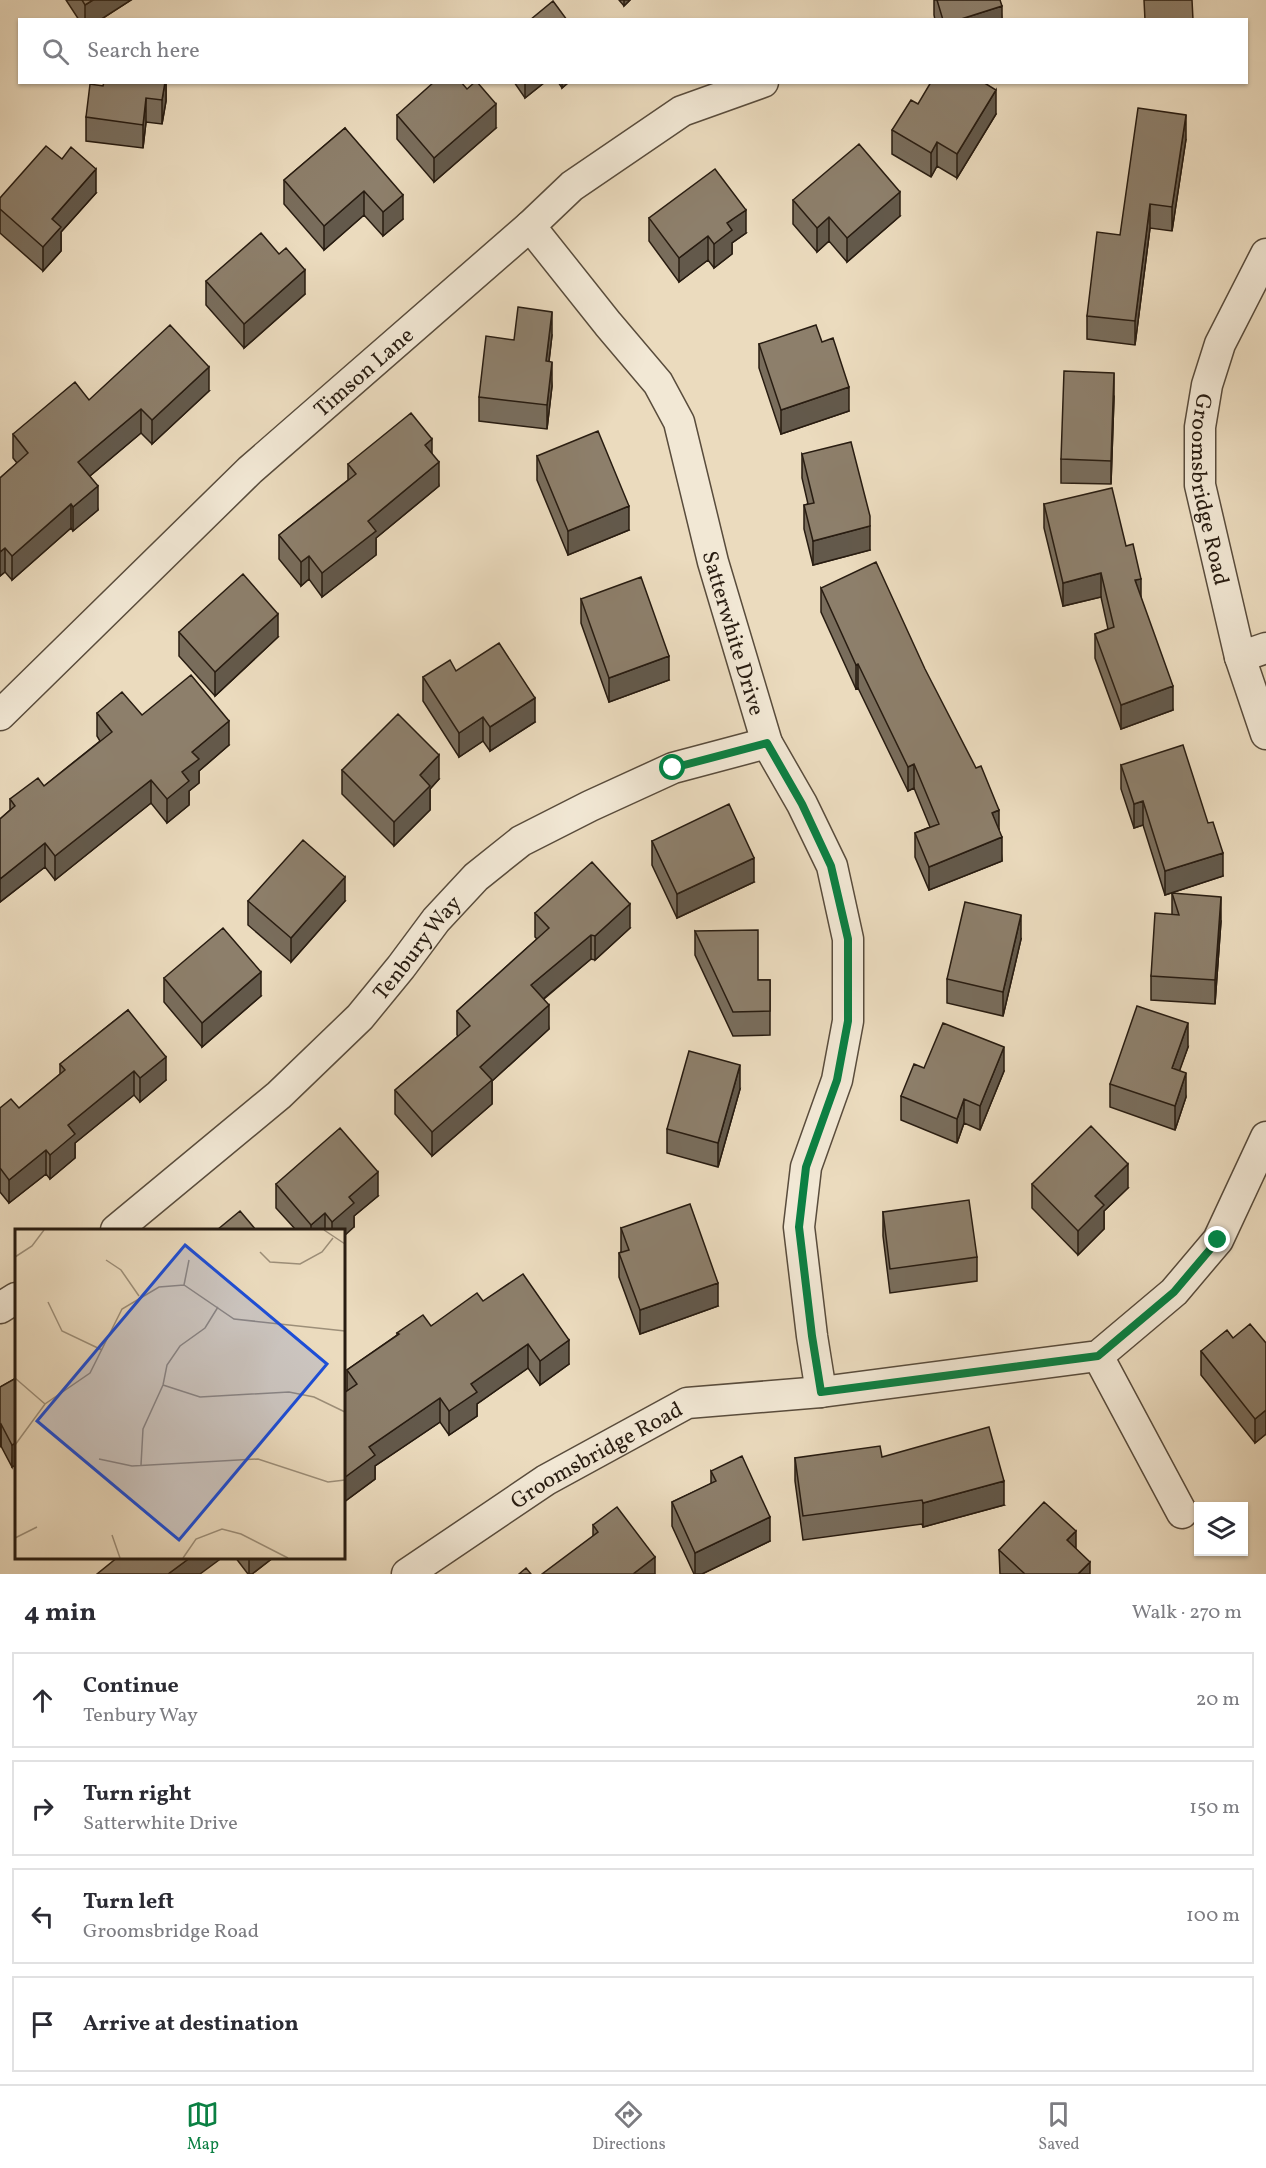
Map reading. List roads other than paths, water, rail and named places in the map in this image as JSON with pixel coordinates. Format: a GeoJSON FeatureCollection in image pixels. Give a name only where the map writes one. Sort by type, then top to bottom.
{"type":"FeatureCollection","features":[{"type":"Feature","properties":{"kind":"street","name":"Timson Lane"},"geometry":{"type":"LineString","coordinates":[[0,715],[250,470],[530,226],[572,186],[682,111],[757,84]]}},
{"type":"Feature","properties":{"kind":"street","name":"Satterwhite Drive"},"geometry":{"type":"LineString","coordinates":[[530,226],[658,383],[679,422],[714,562],[767,743],[802,804],[831,866],[848,939],[848,1021],[837,1080],[806,1167],[799,1227],[821,1392]]}},
{"type":"Feature","properties":{"kind":"street","name":"Groomsbridge Road"},"geometry":{"type":"LineString","coordinates":[[1266,254],[1220,344],[1207,385],[1200,427],[1200,485],[1253,652],[1266,734]]}},
{"type":"Feature","properties":{"kind":"street","name":"Tenbury Way"},"geometry":{"type":"LineString","coordinates":[[117,1229],[279,1095],[352,1025],[401,967],[436,920],[476,877],[521,841],[673,768],[767,743]]}},
{"type":"Feature","properties":{"kind":"street"},"geometry":{"type":"LineString","coordinates":[[1182,1513],[1098,1356],[1174,1292],[1218,1240],[1266,1137]]}},
{"type":"Feature","properties":{"kind":"street"},"geometry":{"type":"LineString","coordinates":[[0,1308],[15,1299]]}},
{"type":"Feature","properties":{"kind":"street","name":"Groomsbridge Road"},"geometry":{"type":"LineString","coordinates":[[406,1574],[546,1480],[687,1403],[821,1392],[1098,1356]]}}]}
